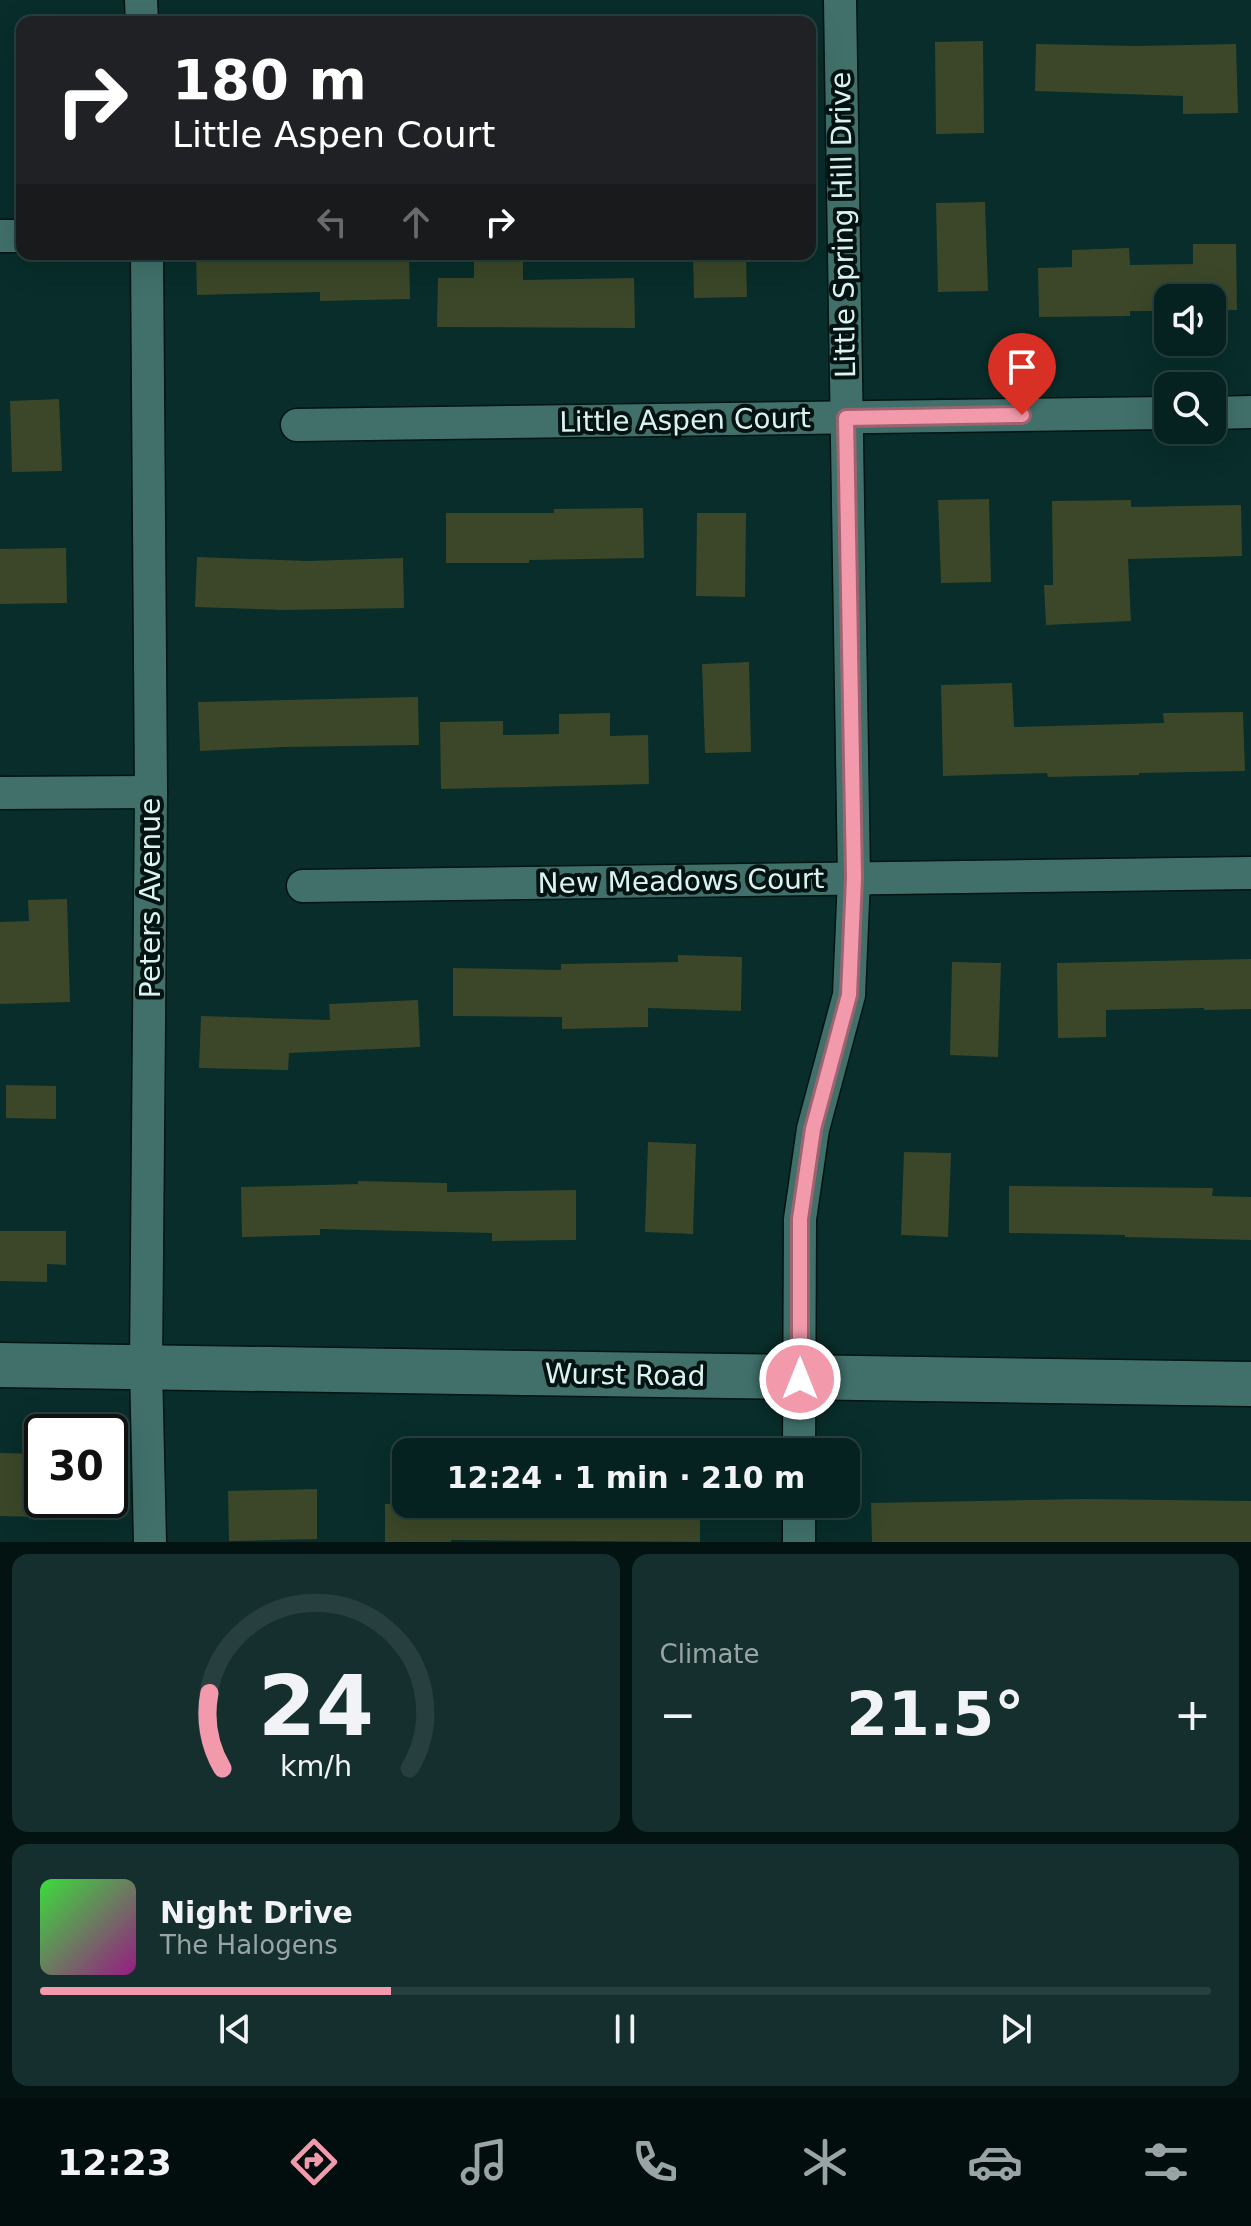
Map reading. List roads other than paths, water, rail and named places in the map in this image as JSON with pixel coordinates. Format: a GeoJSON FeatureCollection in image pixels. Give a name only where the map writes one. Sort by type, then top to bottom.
{"type":"FeatureCollection","features":[{"type":"Feature","properties":{"kind":"street","name":"Little Spring Hill Drive"},"geometry":{"type":"LineString","coordinates":[[799,1438],[800,1219],[813,1129],[849,995],[854,878],[840,0]]}},
{"type":"Feature","properties":{"kind":"street","name":"Peters Avenue"},"geometry":{"type":"LineString","coordinates":[[147,260],[151,792],[146,1367],[150,1542]]}},
{"type":"Feature","properties":{"kind":"street"},"geometry":{"type":"LineString","coordinates":[[1226,413],[1251,412]]}},
{"type":"Feature","properties":{"kind":"street","name":"Little Aspen Court"},"geometry":{"type":"LineString","coordinates":[[297,425],[1154,413]]}},
{"type":"Feature","properties":{"kind":"street"},"geometry":{"type":"LineString","coordinates":[[0,793],[151,792]]}},
{"type":"Feature","properties":{"kind":"street","name":"New Meadows Court"},"geometry":{"type":"LineString","coordinates":[[303,886],[1251,873]]}},
{"type":"Feature","properties":{"kind":"street","name":"Wurst Road"},"geometry":{"type":"LineString","coordinates":[[0,1365],[1251,1384]]}},
{"type":"Feature","properties":{"kind":"street"},"geometry":{"type":"LineString","coordinates":[[799,1518],[799,1542]]}}]}
